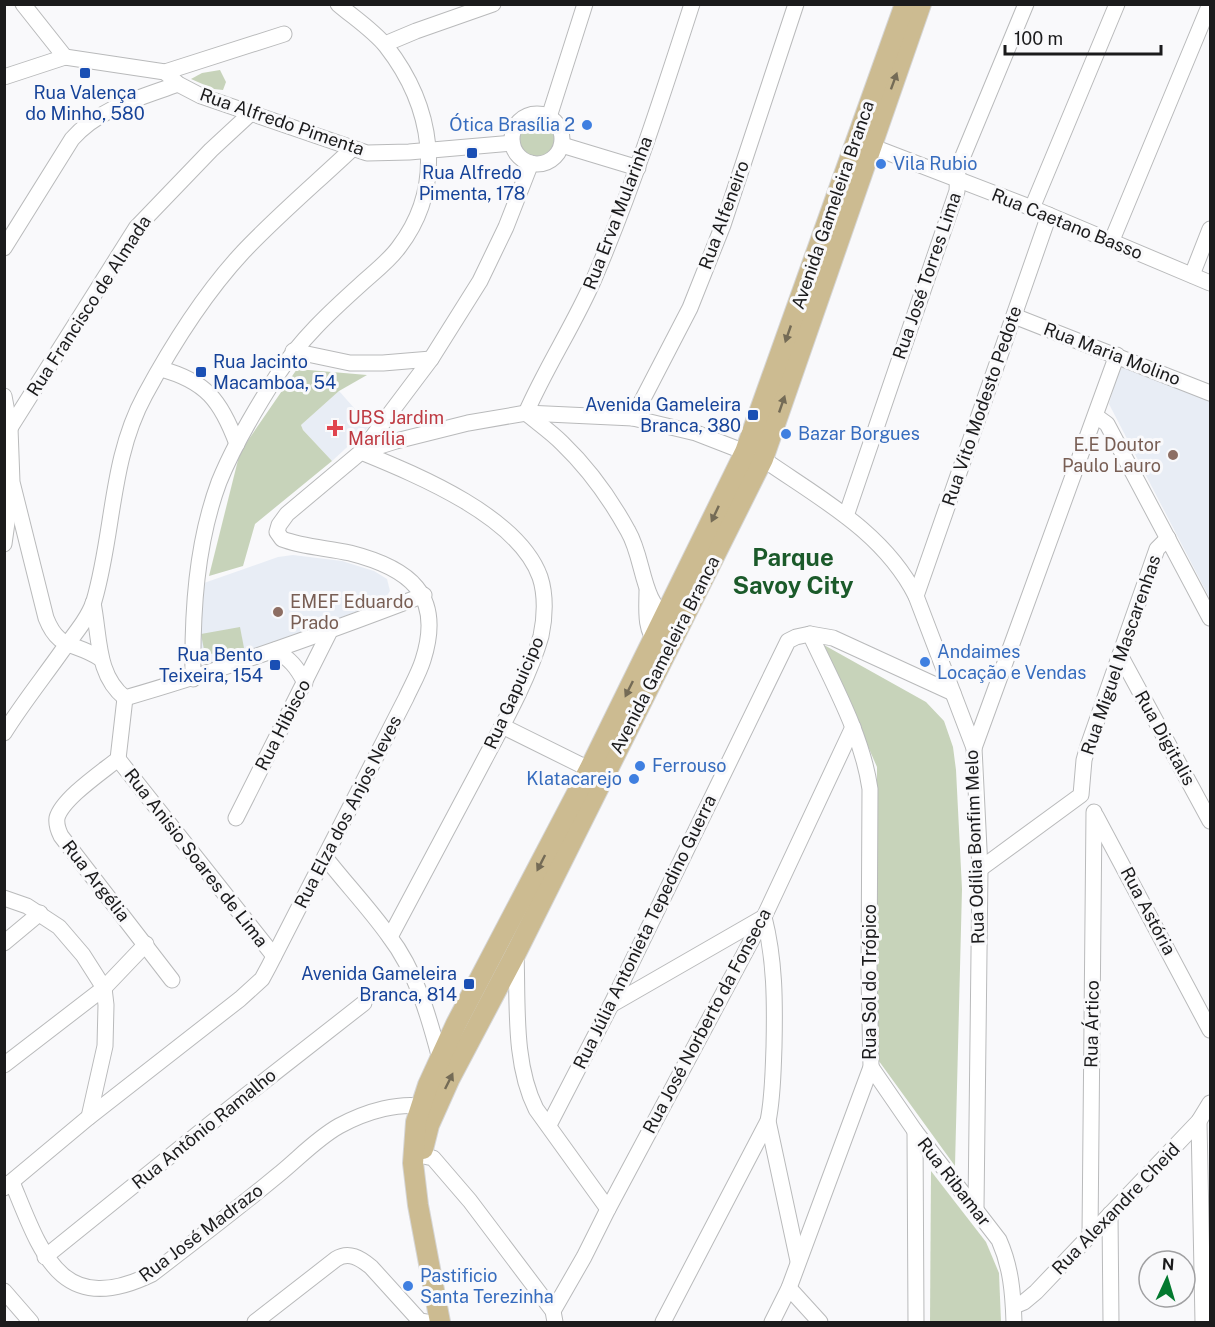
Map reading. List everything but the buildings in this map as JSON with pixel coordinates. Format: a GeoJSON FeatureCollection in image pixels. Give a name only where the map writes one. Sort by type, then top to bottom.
{"type":"FeatureCollection","features":[{"type":"Feature","properties":{"kind":"main road","name":"Avenida Gameleira Branca"},"geometry":{"type":"LineString","coordinates":[[864,143],[904,4]]}},
{"type":"Feature","properties":{"kind":"main road","name":"Avenida Gameleira Branca"},"geometry":{"type":"LineString","coordinates":[[440,1323],[415,1177],[425,1117],[440,1059],[456,1024],[518,929],[754,456],[864,143],[921,4]]}},
{"type":"Feature","properties":{"kind":"main road","name":"Avenida Gameleira Branca"},"geometry":{"type":"LineString","coordinates":[[425,1117],[516,953],[518,929]]}},
{"type":"Feature","properties":{"kind":"street"},"geometry":{"type":"LineString","coordinates":[[193,679],[193,615],[203,542],[211,506],[220,480],[237,444],[293,351],[399,248],[415,222],[424,201],[429,149],[423,119],[410,83],[385,44],[338,4]]}},
{"type":"Feature","properties":{"kind":"street"},"geometry":{"type":"LineString","coordinates":[[385,44],[493,4]]}},
{"type":"Feature","properties":{"kind":"street"},"geometry":{"type":"LineString","coordinates":[[549,117],[585,4]]}},
{"type":"Feature","properties":{"kind":"street","name":"Rua Erva Mularinha"},"geometry":{"type":"LineString","coordinates":[[526,413],[594,280],[638,168],[692,4]]}},
{"type":"Feature","properties":{"kind":"street","name":"Rua Alfeneiro"},"geometry":{"type":"LineString","coordinates":[[633,418],[690,308],[723,225],[796,4]]}},
{"type":"Feature","properties":{"kind":"street","name":"Rua José Torres Lima"},"geometry":{"type":"LineString","coordinates":[[846,516],[957,191],[958,168],[1026,4]]}},
{"type":"Feature","properties":{"kind":"street"},"geometry":{"type":"LineString","coordinates":[[1032,208],[1117,4]]}},
{"type":"Feature","properties":{"kind":"street"},"geometry":{"type":"LineString","coordinates":[[1112,240],[1210,4]]}},
{"type":"Feature","properties":{"kind":"street"},"geometry":{"type":"LineString","coordinates":[[29,7],[65,57]]}},
{"type":"Feature","properties":{"kind":"street"},"geometry":{"type":"LineString","coordinates":[[4,77],[65,57],[165,72],[284,34]]}},
{"type":"Feature","properties":{"kind":"street","name":"Rua Alfredo Pimenta"},"geometry":{"type":"LineString","coordinates":[[165,72],[178,84],[201,96],[367,153],[512,143]]}},
{"type":"Feature","properties":{"kind":"street"},"geometry":{"type":"LineString","coordinates":[[4,248],[72,139],[84,126],[95,117],[178,84]]}},
{"type":"Feature","properties":{"kind":"street","name":"Rua Francisco de Almada"},"geometry":{"type":"LineString","coordinates":[[10,428],[136,228],[211,150],[251,113]]}},
{"type":"Feature","properties":{"kind":"street"},"geometry":{"type":"LineString","coordinates":[[541,114],[549,117],[560,129],[562,145],[554,158],[547,162],[531,163],[519,156],[512,143],[514,129],[525,117],[541,114]]}},
{"type":"Feature","properties":{"kind":"street","name":"Rua Caetano Basso"},"geometry":{"type":"LineString","coordinates":[[864,143],[1112,240],[1210,283]]}},
{"type":"Feature","properties":{"kind":"street"},"geometry":{"type":"LineString","coordinates":[[562,145],[638,168]]}},
{"type":"Feature","properties":{"kind":"street"},"geometry":{"type":"LineString","coordinates":[[4,733],[10,719],[67,645],[93,603],[109,534],[119,463],[129,430],[145,395],[198,309],[237,260],[352,149]]}},
{"type":"Feature","properties":{"kind":"street"},"geometry":{"type":"LineString","coordinates":[[125,698],[193,679],[424,595],[408,579],[377,561],[279,537],[279,525],[287,514],[361,452],[431,359],[480,281],[506,227],[531,163]]}},
{"type":"Feature","properties":{"kind":"street","name":"Rua Vito Modesto Pedote"},"geometry":{"type":"LineString","coordinates":[[916,596],[1049,215]]}},
{"type":"Feature","properties":{"kind":"street"},"geometry":{"type":"LineString","coordinates":[[1192,275],[1210,229]]}},
{"type":"Feature","properties":{"kind":"street","name":"Rua Maria Molino"},"geometry":{"type":"LineString","coordinates":[[1014,316],[1210,393]]}},
{"type":"Feature","properties":{"kind":"street"},"geometry":{"type":"LineString","coordinates":[[293,351],[350,363],[431,359]]}},
{"type":"Feature","properties":{"kind":"street"},"geometry":{"type":"LineString","coordinates":[[974,748],[1117,355]]}},
{"type":"Feature","properties":{"kind":"street"},"geometry":{"type":"LineString","coordinates":[[161,369],[183,375],[196,382],[213,398],[225,415],[237,444]]}},
{"type":"Feature","properties":{"kind":"street"},"geometry":{"type":"LineString","coordinates":[[4,396],[10,428],[12,482],[4,544]]}},
{"type":"Feature","properties":{"kind":"street"},"geometry":{"type":"LineString","coordinates":[[526,413],[562,443],[608,497],[630,535],[647,591],[647,622],[661,645]]}},
{"type":"Feature","properties":{"kind":"street","name":"Rua Odília Bonfim Melo"},"geometry":{"type":"LineString","coordinates":[[361,452],[468,423],[526,413],[633,418],[696,433],[754,456],[846,516],[876,540],[893,559],[916,596],[974,748],[980,869],[976,1208]]}},
{"type":"Feature","properties":{"kind":"street"},"geometry":{"type":"LineString","coordinates":[[1096,416],[1107,424],[1210,618]]}},
{"type":"Feature","properties":{"kind":"street","name":"Rua Gapuicipo"},"geometry":{"type":"LineString","coordinates":[[361,452],[446,489],[491,519],[527,555],[539,576],[544,593],[541,635],[530,665],[502,726],[390,937]]}},
{"type":"Feature","properties":{"kind":"street"},"geometry":{"type":"LineString","coordinates":[[12,482],[46,618],[52,633],[67,645],[81,648],[101,659]]}},
{"type":"Feature","properties":{"kind":"street","name":"Rua Miguel Mascarenhas"},"geometry":{"type":"LineString","coordinates":[[1081,795],[1088,746],[1157,549],[1168,538]]}},
{"type":"Feature","properties":{"kind":"street"},"geometry":{"type":"LineString","coordinates":[[647,591],[671,622]]}},
{"type":"Feature","properties":{"kind":"street","name":"Rua Elza dos Anjos Neves"},"geometry":{"type":"LineString","coordinates":[[8,1185],[88,1117],[240,999],[262,979],[423,661],[429,623],[428,606],[424,595]]}},
{"type":"Feature","properties":{"kind":"street"},"geometry":{"type":"LineString","coordinates":[[93,603],[101,659],[109,682],[125,698]]}},
{"type":"Feature","properties":{"kind":"street","name":"Rua Hibisco"},"geometry":{"type":"LineString","coordinates":[[236,818],[330,631]]}},
{"type":"Feature","properties":{"kind":"street"},"geometry":{"type":"LineString","coordinates":[[810,634],[833,638],[953,693]]}},
{"type":"Feature","properties":{"kind":"street","name":"Rua Sol do Trópico"},"geometry":{"type":"LineString","coordinates":[[772,1323],[789,1287],[871,1067],[870,789],[864,758],[853,727],[810,634]]}},
{"type":"Feature","properties":{"kind":"street","name":"Rua Júlia Antonieta Tepedino Guerra"},"geometry":{"type":"LineString","coordinates":[[549,1125],[611,1005],[784,646],[796,637],[810,634]]}},
{"type":"Feature","properties":{"kind":"street"},"geometry":{"type":"LineString","coordinates":[[275,650],[289,658],[297,667],[305,683]]}},
{"type":"Feature","properties":{"kind":"street","name":"Rua Digitalis"},"geometry":{"type":"LineString","coordinates":[[1120,655],[1210,821]]}},
{"type":"Feature","properties":{"kind":"street"},"geometry":{"type":"LineString","coordinates":[[118,759],[125,698]]}},
{"type":"Feature","properties":{"kind":"street"},"geometry":{"type":"LineString","coordinates":[[502,726],[596,773]]}},
{"type":"Feature","properties":{"kind":"street","name":"Rua José Norberto da Fonseca"},"geometry":{"type":"LineString","coordinates":[[554,1317],[608,1209],[764,917],[853,727]]}},
{"type":"Feature","properties":{"kind":"street","name":"Rua Argélia"},"geometry":{"type":"LineString","coordinates":[[118,759],[64,806],[58,817],[57,828],[172,980]]}},
{"type":"Feature","properties":{"kind":"street","name":"Rua Anisio Soares de Lima"},"geometry":{"type":"LineString","coordinates":[[118,759],[274,956]]}},
{"type":"Feature","properties":{"kind":"street"},"geometry":{"type":"LineString","coordinates":[[980,869],[1081,795]]}},
{"type":"Feature","properties":{"kind":"street","name":"Rua Astória"},"geometry":{"type":"LineString","coordinates":[[1081,795],[1095,812],[1210,1030]]}},
{"type":"Feature","properties":{"kind":"street","name":"Rua Ártico"},"geometry":{"type":"LineString","coordinates":[[1090,1235],[1095,812]]}},
{"type":"Feature","properties":{"kind":"street"},"geometry":{"type":"LineString","coordinates":[[325,857],[390,937],[412,977],[430,1023],[440,1059]]}},
{"type":"Feature","properties":{"kind":"street"},"geometry":{"type":"LineString","coordinates":[[4,898],[27,906],[59,927],[84,954],[104,988],[105,1046],[88,1117]]}},
{"type":"Feature","properties":{"kind":"street"},"geometry":{"type":"LineString","coordinates":[[4,942],[40,913]]}},
{"type":"Feature","properties":{"kind":"street"},"geometry":{"type":"LineString","coordinates":[[611,1005],[764,917],[770,941],[775,989],[772,1091],[768,1121],[798,1262]]}},
{"type":"Feature","properties":{"kind":"street"},"geometry":{"type":"LineString","coordinates":[[4,1065],[104,988],[146,944]]}},
{"type":"Feature","properties":{"kind":"street"},"geometry":{"type":"LineString","coordinates":[[516,953],[520,1040],[524,1075],[533,1102],[608,1209]]}},
{"type":"Feature","properties":{"kind":"street","name":"Rua Antônio Ramalho"},"geometry":{"type":"LineString","coordinates":[[45,1257],[225,1111],[364,1003]]}},
{"type":"Feature","properties":{"kind":"street"},"geometry":{"type":"LineString","coordinates":[[430,1023],[456,1024]]}},
{"type":"Feature","properties":{"kind":"street","name":"Rua Ribamar"},"geometry":{"type":"LineString","coordinates":[[871,1067],[915,1131],[999,1240],[1011,1279],[1014,1323]]}},
{"type":"Feature","properties":{"kind":"street","name":"Rua Alexandre Cheid"},"geometry":{"type":"LineString","coordinates":[[1014,1306],[1036,1293],[1199,1121],[1210,1103]]}},
{"type":"Feature","properties":{"kind":"street","name":"Rua José Madrazo"},"geometry":{"type":"LineString","coordinates":[[8,1185],[45,1257],[59,1274],[74,1283],[114,1288],[132,1284],[152,1274],[277,1176],[321,1138],[349,1122],[392,1108],[425,1117]]}},
{"type":"Feature","properties":{"kind":"street"},"geometry":{"type":"LineString","coordinates":[[663,1323],[768,1121]]}},
{"type":"Feature","properties":{"kind":"street"},"geometry":{"type":"LineString","coordinates":[[1199,1121],[1203,1323]]}},
{"type":"Feature","properties":{"kind":"street"},"geometry":{"type":"LineString","coordinates":[[915,1131],[916,1323]]}},
{"type":"Feature","properties":{"kind":"street"},"geometry":{"type":"LineString","coordinates":[[417,1155],[433,1158],[457,1185],[554,1317]]}},
{"type":"Feature","properties":{"kind":"street"},"geometry":{"type":"LineString","coordinates":[[1110,1214],[1111,1323]]}},
{"type":"Feature","properties":{"kind":"street"},"geometry":{"type":"LineString","coordinates":[[255,1323],[342,1255],[353,1256],[371,1267],[420,1321],[426,1323]]}},
{"type":"Feature","properties":{"kind":"street"},"geometry":{"type":"LineString","coordinates":[[789,1287],[820,1323]]}},
{"type":"Feature","properties":{"kind":"street"},"geometry":{"type":"LineString","coordinates":[[4,1291],[31,1323]]}},
{"type":"Feature","properties":{"kind":"shaded area","name":"E.E Doutor Paulo Lauro"},"geometry":{"type":"Polygon","coordinates":[[[1124,366],[1210,401],[1210,599],[1109,404],[1119,369],[1124,366]]]}},
{"type":"Feature","properties":{"kind":"shaded area","name":"UBS Jardim Marília"},"geometry":{"type":"Polygon","coordinates":[[[339,391],[370,426],[332,461],[301,425],[339,391]]]}},
{"type":"Feature","properties":{"kind":"shaded area","name":"EMEF Eduardo Prado"},"geometry":{"type":"Polygon","coordinates":[[[293,555],[342,561],[374,571],[387,579],[390,591],[380,603],[218,662],[210,663],[204,660],[199,650],[204,583],[278,557],[293,555]]]}},
{"type":"Feature","properties":{"kind":"green space"},"geometry":{"type":"Polygon","coordinates":[[[220,70],[226,82],[223,90],[214,89],[191,79],[202,73],[220,70]]]}},
{"type":"Feature","properties":{"kind":"green space"},"geometry":{"type":"Polygon","coordinates":[[[537,118],[552,124],[558,139],[552,154],[537,160],[522,154],[516,139],[522,124],[537,118]]]}},
{"type":"Feature","properties":{"kind":"green space"},"geometry":{"type":"Polygon","coordinates":[[[297,369],[367,375],[339,391],[301,425],[332,461],[255,524],[243,566],[209,576],[240,452],[297,369]]]}},
{"type":"Feature","properties":{"kind":"green space"},"geometry":{"type":"Polygon","coordinates":[[[240,627],[244,648],[205,655],[201,634],[240,627]]]}},
{"type":"Feature","properties":{"kind":"green space"},"geometry":{"type":"Polygon","coordinates":[[[824,645],[926,702],[944,721],[953,747],[962,889],[955,1166],[876,1057],[877,767],[824,645]]]}},
{"type":"Feature","properties":{"kind":"green space"},"geometry":{"type":"Polygon","coordinates":[[[931,1171],[986,1242],[999,1273],[1001,1322],[930,1322],[931,1171]]]}},
{"type":"Feature","properties":{"kind":"place","name":"Rua Valença do Minho, 580"},"geometry":{"type":"Point","coordinates":[85,73]}},
{"type":"Feature","properties":{"kind":"place","name":"Ótica Brasília 2"},"geometry":{"type":"Point","coordinates":[587,125]}},
{"type":"Feature","properties":{"kind":"place","name":"Rua Alfredo Pimenta, 178"},"geometry":{"type":"Point","coordinates":[472,153]}},
{"type":"Feature","properties":{"kind":"place","name":"Vila Rubio"},"geometry":{"type":"Point","coordinates":[881,164]}},
{"type":"Feature","properties":{"kind":"place","name":"Rua Jacinto Macamboa, 54"},"geometry":{"type":"Point","coordinates":[201,372]}},
{"type":"Feature","properties":{"kind":"place","name":"Avenida Gameleira Branca, 380"},"geometry":{"type":"Point","coordinates":[753,415]}},
{"type":"Feature","properties":{"kind":"place","name":"UBS Jardim Marília"},"geometry":{"type":"Point","coordinates":[335,428]}},
{"type":"Feature","properties":{"kind":"place","name":"Bazar Borgues"},"geometry":{"type":"Point","coordinates":[786,434]}},
{"type":"Feature","properties":{"kind":"place","name":"E.E Doutor Paulo Lauro"},"geometry":{"type":"Point","coordinates":[1173,455]}},
{"type":"Feature","properties":{"kind":"place","name":"EMEF Eduardo Prado"},"geometry":{"type":"Point","coordinates":[278,612]}},
{"type":"Feature","properties":{"kind":"place","name":"Andaimes Locação e Vendas"},"geometry":{"type":"Point","coordinates":[925,662]}},
{"type":"Feature","properties":{"kind":"place","name":"Rua Bento Teixeira, 154"},"geometry":{"type":"Point","coordinates":[275,665]}},
{"type":"Feature","properties":{"kind":"place","name":"Ferrouso"},"geometry":{"type":"Point","coordinates":[640,766]}},
{"type":"Feature","properties":{"kind":"place","name":"Klatacarejo"},"geometry":{"type":"Point","coordinates":[634,779]}},
{"type":"Feature","properties":{"kind":"place","name":"Avenida Gameleira Branca, 814"},"geometry":{"type":"Point","coordinates":[469,984]}},
{"type":"Feature","properties":{"kind":"place","name":"Pastificio Santa Terezinha"},"geometry":{"type":"Point","coordinates":[408,1286]}},
{"type":"Feature","properties":{"kind":"district","name":"Parque Savoy City"},"geometry":{"type":"Point","coordinates":[793,572]}}]}
